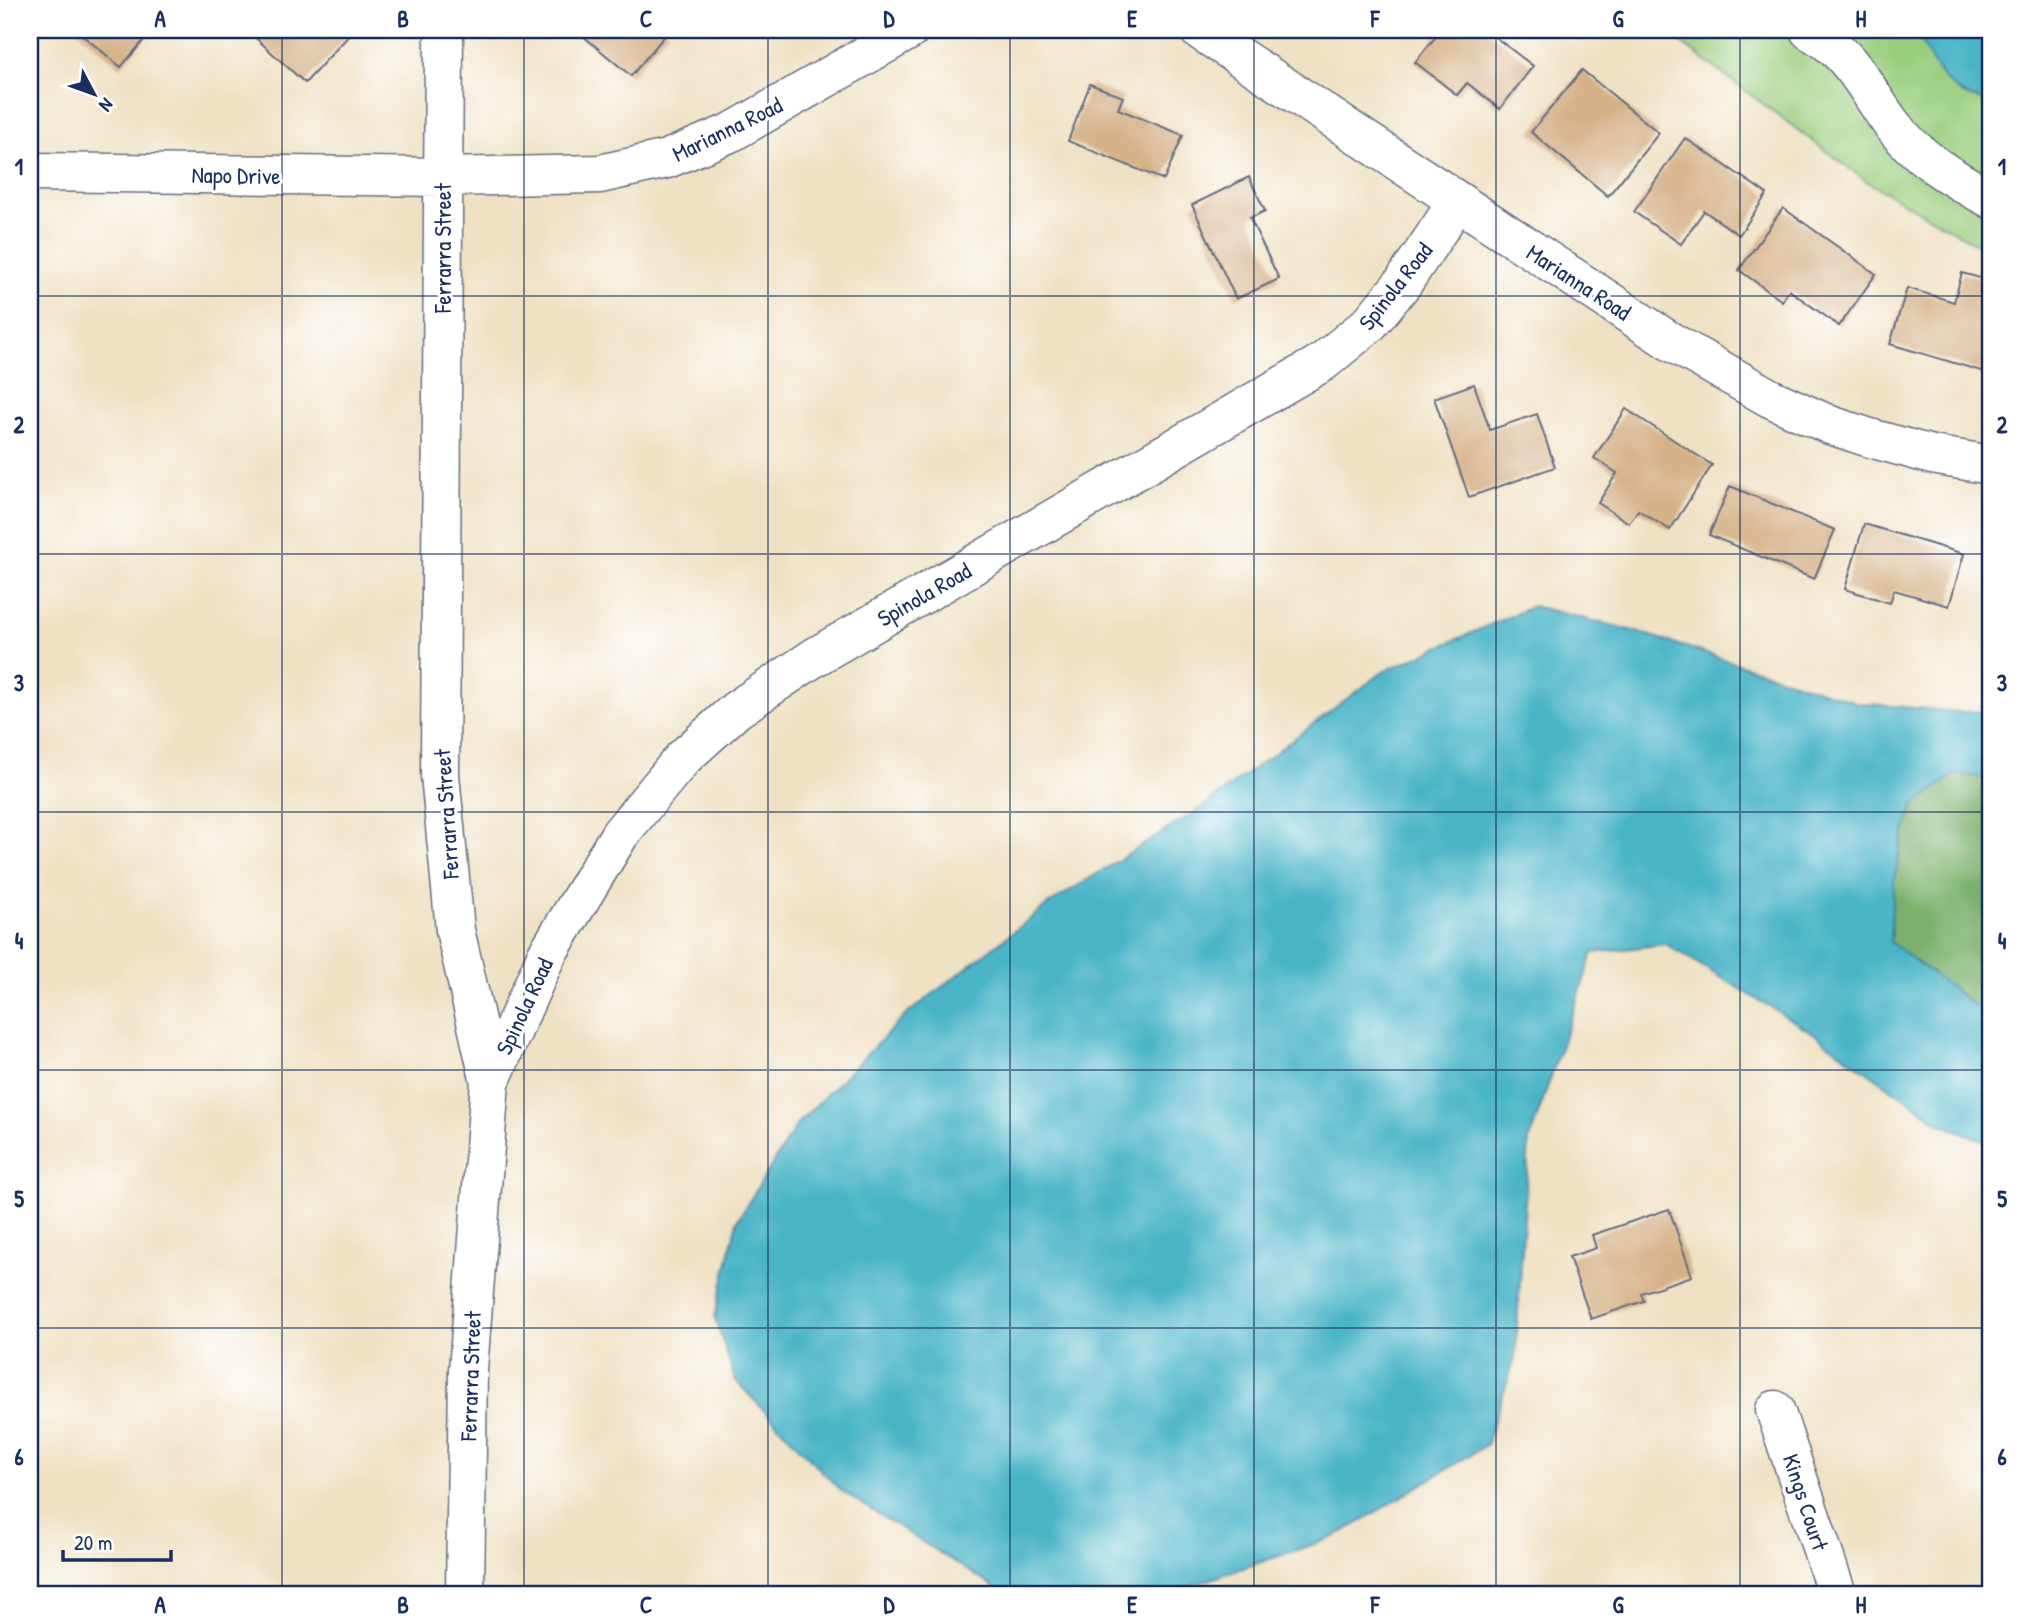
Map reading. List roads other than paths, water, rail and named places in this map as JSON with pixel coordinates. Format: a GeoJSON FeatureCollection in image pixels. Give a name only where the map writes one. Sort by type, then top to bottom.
{"type":"FeatureCollection","features":[{"type":"Feature","properties":{"kind":"street","name":"Ferrarra Street"},"geometry":{"type":"LineString","coordinates":[[444,30],[440,775],[455,930],[489,1082],[468,1370],[465,1594]]}},
{"type":"Feature","properties":{"kind":"street","name":"Marianna Road"},"geometry":{"type":"LineString","coordinates":[[443,177],[600,174],[667,159],[732,132],[910,30]]}},
{"type":"Feature","properties":{"kind":"street","name":"Marianna Road"},"geometry":{"type":"LineString","coordinates":[[1199,30],[1668,340],[1770,398],[1830,425],[1870,438],[1932,454],[1991,465]]}},
{"type":"Feature","properties":{"kind":"street"},"geometry":{"type":"LineString","coordinates":[[1809,30],[1832,45],[1867,86],[1891,123],[1923,158],[1991,199]]}},
{"type":"Feature","properties":{"kind":"street","name":"Napo Drive"},"geometry":{"type":"LineString","coordinates":[[30,172],[443,177]]}},
{"type":"Feature","properties":{"kind":"street","name":"Spinola Road"},"geometry":{"type":"LineString","coordinates":[[489,1082],[547,954],[620,834],[682,758],[736,710],[814,657],[1323,362],[1369,324],[1403,283],[1457,202]]}},
{"type":"Feature","properties":{"kind":"street","name":"Kings Court"},"geometry":{"type":"LineString","coordinates":[[1775,1410],[1837,1594]]}},
{"type":"Feature","properties":{"kind":"water"},"geometry":{"type":"Polygon","coordinates":[[[1916,30],[1991,30],[1991,103],[1963,94],[1943,78],[1916,30]]]}},
{"type":"Feature","properties":{"kind":"water"},"geometry":{"type":"Polygon","coordinates":[[[1533,606],[1642,633],[1859,703],[1959,712],[1991,711],[1991,779],[1956,773],[1914,805],[1901,844],[1894,881],[1890,942],[1977,1007],[1991,1011],[1991,1143],[1943,1125],[1810,1031],[1665,944],[1593,953],[1529,1141],[1515,1358],[1486,1445],[1335,1537],[1164,1594],[1005,1594],[840,1490],[735,1380],[715,1317],[737,1221],[798,1123],[907,1014],[1049,904],[1200,809],[1384,671],[1533,606]]]}}]}
